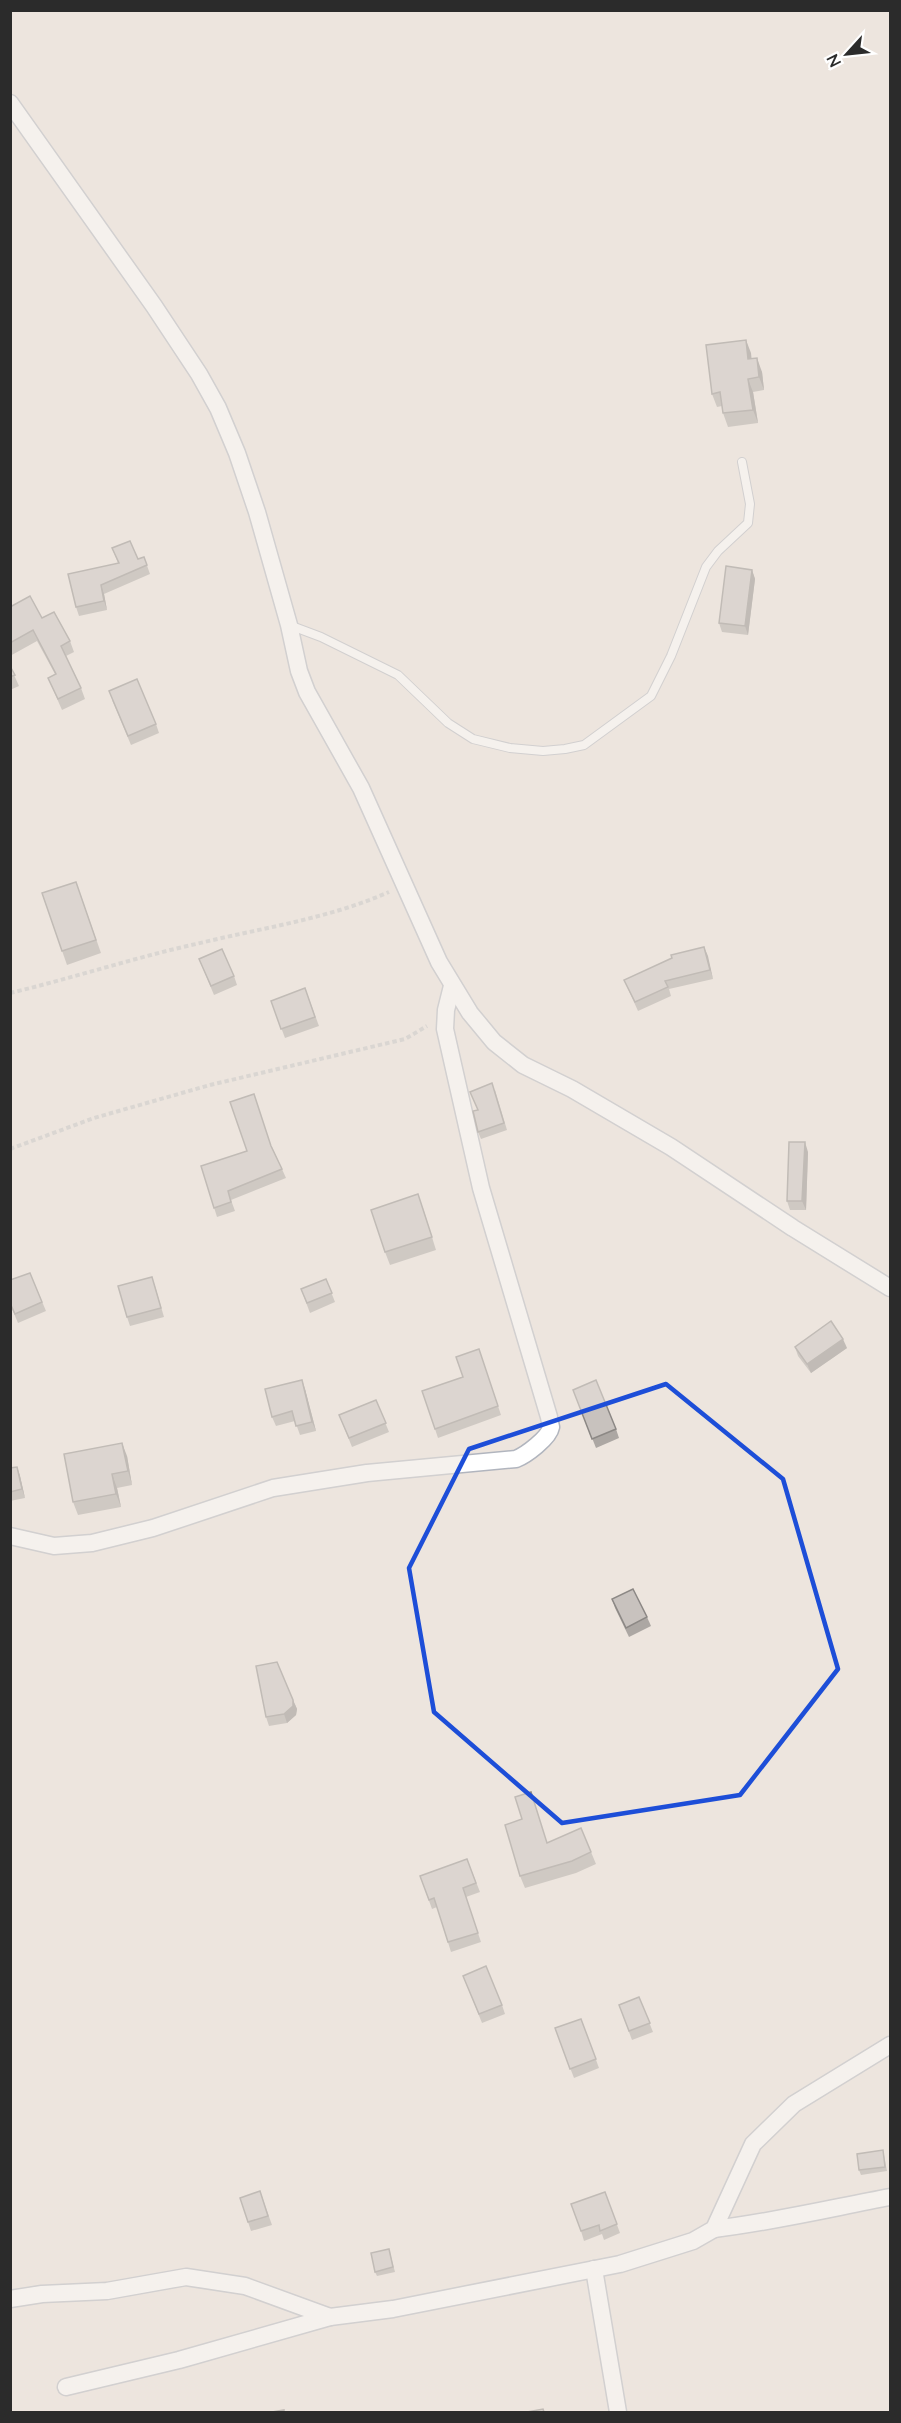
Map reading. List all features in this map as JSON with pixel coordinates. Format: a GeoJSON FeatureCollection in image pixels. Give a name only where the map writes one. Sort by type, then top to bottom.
{"type":"FeatureCollection","features":[{"type":"Feature","properties":{"kind":"street"},"geometry":{"type":"LineString","coordinates":[[10,104],[154,306],[199,374],[218,408],[237,453],[257,512],[289,625],[299,671],[307,692],[361,788],[403,885],[452,987],[494,1042],[523,1065],[572,1089],[671,1147],[794,1228],[891,1288]]}},
{"type":"Feature","properties":{"kind":"street"},"geometry":{"type":"LineString","coordinates":[[10,1536],[54,1546],[92,1543],[153,1528],[273,1488],[367,1473],[516,1459],[527,1454],[547,1434],[551,1427],[549,1417],[481,1188],[445,1029],[446,1010],[452,987]]}},
{"type":"Feature","properties":{"kind":"street"},"geometry":{"type":"LineString","coordinates":[[714,2229],[753,2144],[794,2104],[891,2045]]}},
{"type":"Feature","properties":{"kind":"street"},"geometry":{"type":"LineString","coordinates":[[66,2387],[179,2360],[330,2317],[393,2309],[620,2264],[693,2241],[714,2229],[755,2224],[817,2210],[891,2198]]}},
{"type":"Feature","properties":{"kind":"street"},"geometry":{"type":"LineString","coordinates":[[594,2269],[618,2412]]}},
{"type":"Feature","properties":{"kind":"street"},"geometry":{"type":"LineString","coordinates":[[10,2299],[42,2294],[107,2290],[186,2277],[245,2286],[297,2307],[330,2317]]}},
{"type":"Feature","properties":{"kind":"lane"},"geometry":{"type":"LineString","coordinates":[[289,625],[321,637],[398,675],[448,723],[473,739],[510,748],[543,751],[584,745],[651,696],[671,656],[706,567],[718,551],[748,523],[750,504],[742,462]]}},
{"type":"Feature","properties":{"kind":"path"},"geometry":{"type":"LineString","coordinates":[[10,993],[64,980],[137,958],[304,920],[361,904],[403,885]]}},
{"type":"Feature","properties":{"kind":"path"},"geometry":{"type":"LineString","coordinates":[[10,1149],[94,1118],[210,1085],[405,1039],[433,1022],[446,1010]]}},
{"type":"Feature","properties":{"kind":"highlighted area"},"geometry":{"type":"Polygon","coordinates":[[[666,1384],[783,1479],[838,1669],[740,1795],[562,1823],[434,1712],[409,1568],[469,1449],[666,1384]]]}},
{"type":"Feature","properties":{"kind":"building"},"geometry":{"type":"Polygon","coordinates":[[[746,340],[748,359],[757,358],[759,377],[748,379],[753,410],[723,413],[720,392],[712,394],[706,345],[746,340]]]}},
{"type":"Feature","properties":{"kind":"building"},"geometry":{"type":"Polygon","coordinates":[[[130,541],[138,559],[144,557],[147,565],[101,585],[104,601],[76,607],[68,574],[119,563],[112,548],[130,541]]]}},
{"type":"Feature","properties":{"kind":"building"},"geometry":{"type":"Polygon","coordinates":[[[726,566],[752,570],[745,626],[719,623],[726,566]]]}},
{"type":"Feature","properties":{"kind":"building"},"geometry":{"type":"Polygon","coordinates":[[[30,596],[42,618],[54,612],[70,641],[61,646],[81,688],[58,699],[48,678],[56,674],[33,630],[10,643],[10,607],[30,596]]]}},
{"type":"Feature","properties":{"kind":"building"},"geometry":{"type":"Polygon","coordinates":[[[10,666],[15,675],[10,677],[10,666]]]}},
{"type":"Feature","properties":{"kind":"building"},"geometry":{"type":"Polygon","coordinates":[[[137,679],[156,724],[128,736],[109,691],[137,679]]]}},
{"type":"Feature","properties":{"kind":"building"},"geometry":{"type":"Polygon","coordinates":[[[76,882],[96,940],[62,951],[42,893],[76,882]]]}},
{"type":"Feature","properties":{"kind":"building"},"geometry":{"type":"Polygon","coordinates":[[[704,947],[710,970],[665,981],[668,987],[635,1002],[624,980],[672,958],[671,955],[704,947]]]}},
{"type":"Feature","properties":{"kind":"building"},"geometry":{"type":"Polygon","coordinates":[[[222,949],[234,976],[211,986],[199,959],[222,949]]]}},
{"type":"Feature","properties":{"kind":"building"},"geometry":{"type":"Polygon","coordinates":[[[305,988],[315,1017],[281,1029],[271,1001],[305,988]]]}},
{"type":"Feature","properties":{"kind":"building"},"geometry":{"type":"Polygon","coordinates":[[[492,1083],[504,1123],[478,1132],[473,1111],[478,1110],[470,1092],[492,1083]]]}},
{"type":"Feature","properties":{"kind":"building"},"geometry":{"type":"Polygon","coordinates":[[[254,1094],[271,1146],[282,1169],[228,1191],[231,1202],[214,1208],[201,1166],[247,1151],[230,1102],[254,1094]]]}},
{"type":"Feature","properties":{"kind":"building"},"geometry":{"type":"Polygon","coordinates":[[[789,1142],[805,1142],[802,1201],[787,1201],[789,1142]]]}},
{"type":"Feature","properties":{"kind":"building"},"geometry":{"type":"Polygon","coordinates":[[[418,1194],[432,1237],[385,1252],[371,1210],[418,1194]]]}},
{"type":"Feature","properties":{"kind":"building"},"geometry":{"type":"Polygon","coordinates":[[[30,1273],[42,1302],[15,1314],[10,1303],[10,1280],[30,1273]]]}},
{"type":"Feature","properties":{"kind":"building"},"geometry":{"type":"Polygon","coordinates":[[[152,1277],[161,1308],[127,1317],[118,1286],[152,1277]]]}},
{"type":"Feature","properties":{"kind":"building"},"geometry":{"type":"Polygon","coordinates":[[[326,1279],[332,1293],[307,1303],[301,1289],[326,1279]]]}},
{"type":"Feature","properties":{"kind":"building"},"geometry":{"type":"Polygon","coordinates":[[[831,1321],[843,1339],[807,1364],[795,1347],[831,1321]]]}},
{"type":"Feature","properties":{"kind":"building"},"geometry":{"type":"Polygon","coordinates":[[[479,1349],[498,1406],[435,1429],[422,1391],[463,1377],[456,1357],[479,1349]]]}},
{"type":"Feature","properties":{"kind":"building"},"geometry":{"type":"Polygon","coordinates":[[[302,1380],[312,1422],[296,1426],[292,1411],[272,1417],[265,1389],[302,1380]]]}},
{"type":"Feature","properties":{"kind":"building"},"geometry":{"type":"Polygon","coordinates":[[[596,1380],[616,1429],[592,1439],[573,1390],[596,1380]]]}},
{"type":"Feature","properties":{"kind":"building"},"geometry":{"type":"Polygon","coordinates":[[[376,1400],[386,1423],[349,1438],[339,1415],[376,1400]]]}},
{"type":"Feature","properties":{"kind":"building"},"geometry":{"type":"Polygon","coordinates":[[[122,1443],[128,1471],[112,1474],[116,1494],[73,1502],[64,1454],[122,1443]]]}},
{"type":"Feature","properties":{"kind":"building"},"geometry":{"type":"Polygon","coordinates":[[[17,1467],[22,1489],[10,1492],[10,1468],[17,1467]]]}},
{"type":"Feature","properties":{"kind":"building"},"geometry":{"type":"Polygon","coordinates":[[[633,1589],[647,1617],[626,1628],[612,1599],[633,1589]]]}},
{"type":"Feature","properties":{"kind":"building"},"geometry":{"type":"Polygon","coordinates":[[[277,1662],[293,1700],[293,1706],[284,1714],[266,1717],[256,1666],[277,1662]]]}},
{"type":"Feature","properties":{"kind":"building"},"geometry":{"type":"Polygon","coordinates":[[[531,1792],[547,1843],[581,1828],[591,1852],[572,1861],[520,1876],[505,1825],[522,1819],[515,1797],[531,1792]]]}},
{"type":"Feature","properties":{"kind":"building"},"geometry":{"type":"Polygon","coordinates":[[[467,1859],[476,1883],[463,1888],[478,1933],[448,1942],[434,1898],[429,1900],[420,1876],[467,1859]]]}},
{"type":"Feature","properties":{"kind":"building"},"geometry":{"type":"Polygon","coordinates":[[[486,1966],[502,2005],[479,2014],[463,1976],[486,1966]]]}},
{"type":"Feature","properties":{"kind":"building"},"geometry":{"type":"Polygon","coordinates":[[[639,1997],[650,2023],[629,2031],[619,2005],[639,1997]]]}},
{"type":"Feature","properties":{"kind":"building"},"geometry":{"type":"Polygon","coordinates":[[[581,2019],[596,2059],[570,2069],[555,2028],[581,2019]]]}},
{"type":"Feature","properties":{"kind":"building"},"geometry":{"type":"Polygon","coordinates":[[[883,2150],[885,2167],[859,2170],[857,2154],[883,2150]]]}},
{"type":"Feature","properties":{"kind":"building"},"geometry":{"type":"Polygon","coordinates":[[[260,2191],[268,2216],[248,2222],[240,2198],[260,2191]]]}},
{"type":"Feature","properties":{"kind":"building"},"geometry":{"type":"Polygon","coordinates":[[[605,2192],[617,2224],[600,2231],[599,2225],[581,2231],[571,2204],[605,2192]]]}},
{"type":"Feature","properties":{"kind":"building"},"geometry":{"type":"Polygon","coordinates":[[[389,2249],[393,2267],[375,2272],[371,2253],[389,2249]]]}},
{"type":"Feature","properties":{"kind":"building"},"geometry":{"type":"Polygon","coordinates":[[[543,2409],[544,2412],[527,2412],[543,2409]]]}}]}
